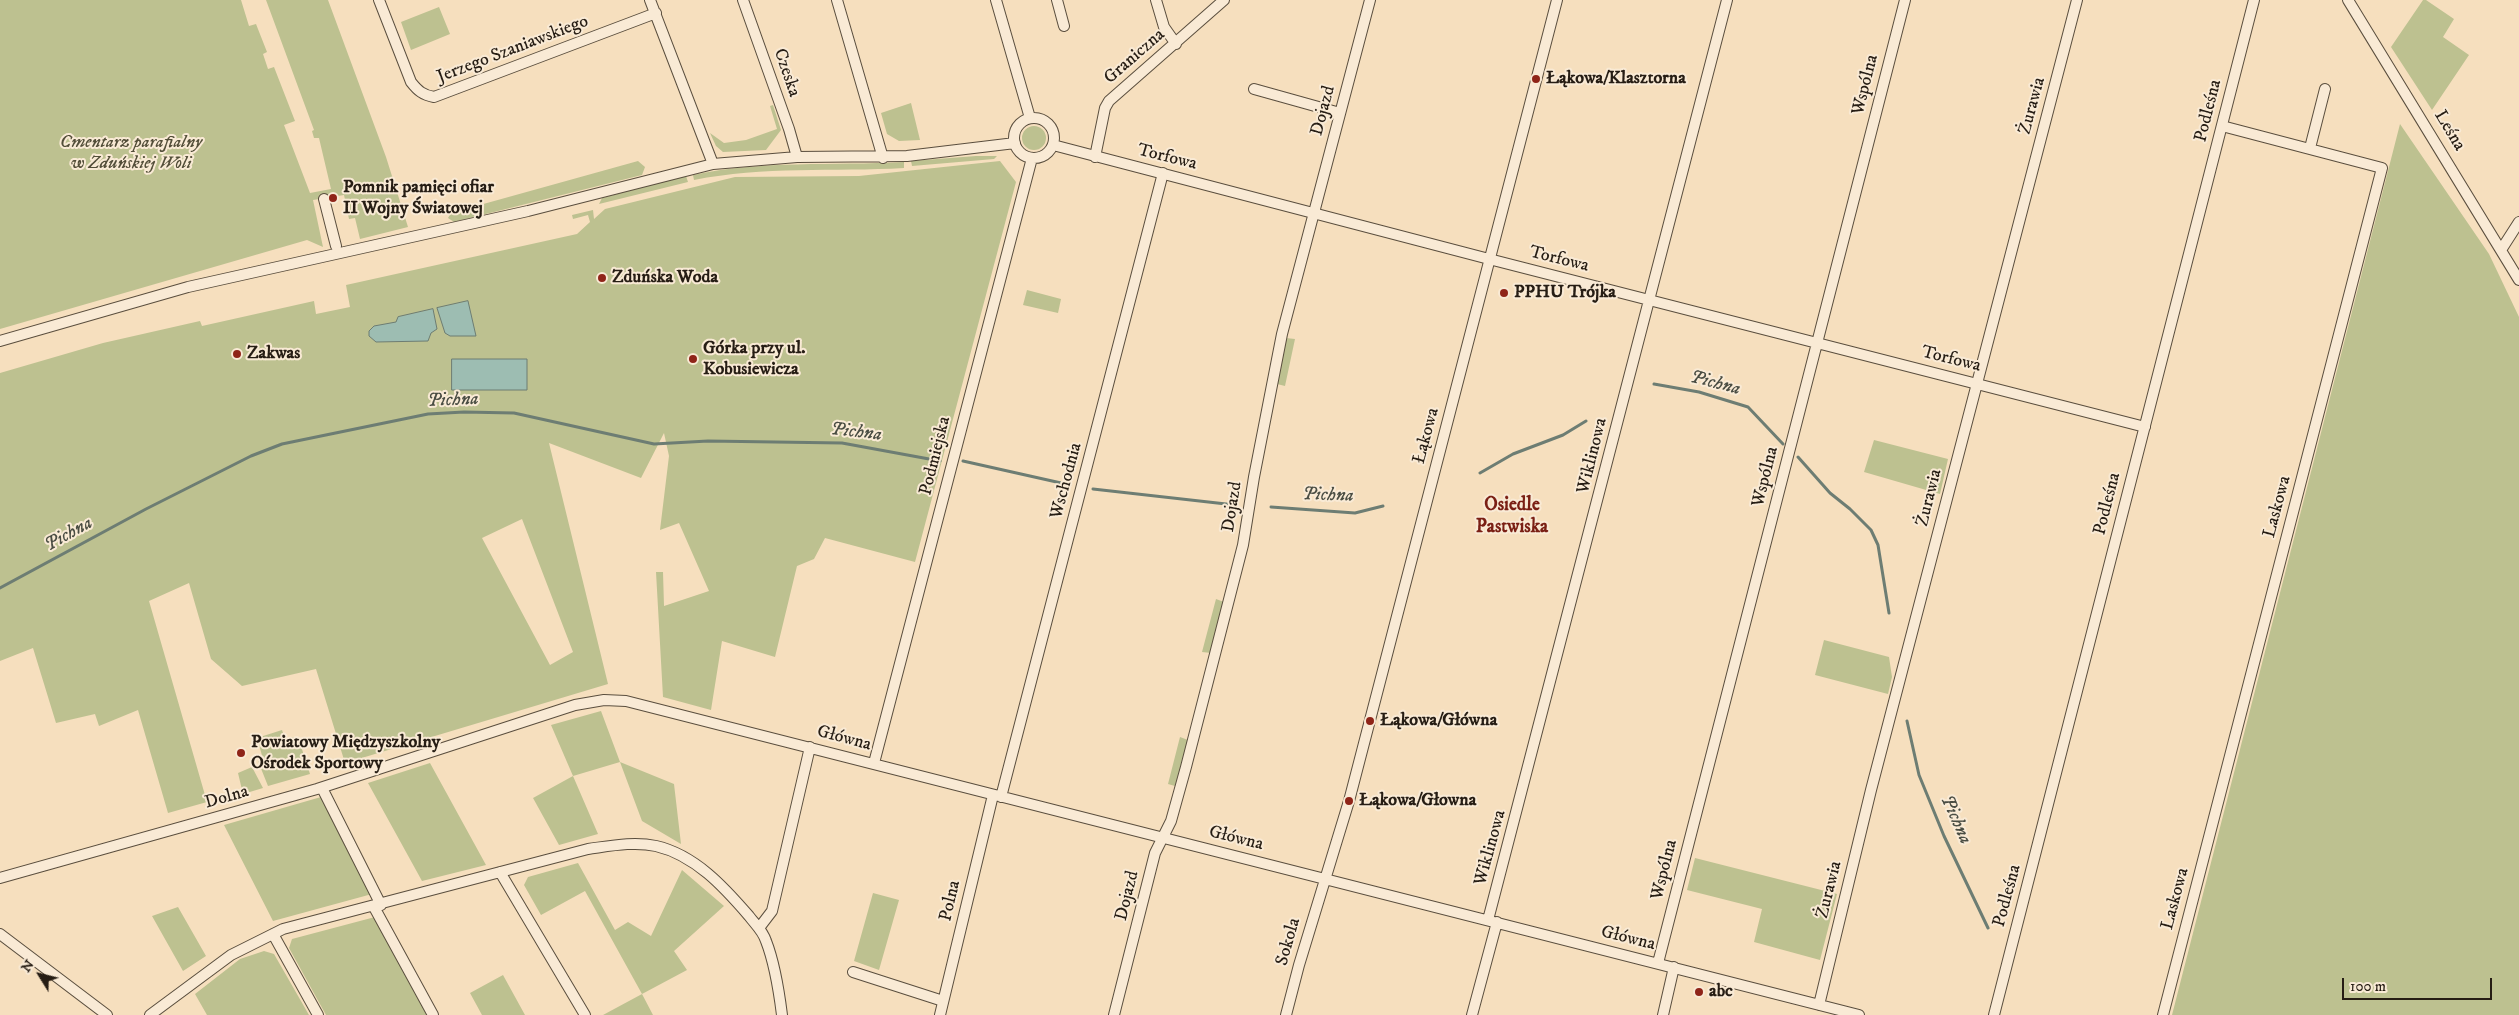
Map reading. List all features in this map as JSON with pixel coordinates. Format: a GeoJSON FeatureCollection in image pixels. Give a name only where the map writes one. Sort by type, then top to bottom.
{"type":"FeatureCollection","features":[{"type":"Feature","properties":{"kind":"street","name":"Jerzego Szaniawskiego"},"geometry":{"type":"LineString","coordinates":[[379,0],[411,82],[425,95],[434,97],[656,13]]}},
{"type":"Feature","properties":{"kind":"street"},"geometry":{"type":"LineString","coordinates":[[650,0],[713,164]]}},
{"type":"Feature","properties":{"kind":"street","name":"Czeska"},"geometry":{"type":"LineString","coordinates":[[743,0],[789,129],[797,158]]}},
{"type":"Feature","properties":{"kind":"street"},"geometry":{"type":"LineString","coordinates":[[837,0],[883,158]]}},
{"type":"Feature","properties":{"kind":"street"},"geometry":{"type":"LineString","coordinates":[[996,0],[1030,118]]}},
{"type":"Feature","properties":{"kind":"street"},"geometry":{"type":"LineString","coordinates":[[1057,0],[1064,26]]}},
{"type":"Feature","properties":{"kind":"street"},"geometry":{"type":"LineString","coordinates":[[1156,0],[1164,26],[1176,44]]}},
{"type":"Feature","properties":{"kind":"street","name":"Graniczna"},"geometry":{"type":"LineString","coordinates":[[1095,157],[1105,108],[1109,101],[1224,0]]}},
{"type":"Feature","properties":{"kind":"street","name":"Dojazd"},"geometry":{"type":"LineString","coordinates":[[1114,1015],[1155,853],[1171,822],[1243,545],[1254,477],[1282,334],[1370,0]]}},
{"type":"Feature","properties":{"kind":"street","name":"Łąkowa"},"geometry":{"type":"LineString","coordinates":[[1326,878],[1349,801],[1557,0]]}},
{"type":"Feature","properties":{"kind":"street","name":"Wiklinowa"},"geometry":{"type":"LineString","coordinates":[[1472,1015],[1492,921],[1648,299],[1727,0]]}},
{"type":"Feature","properties":{"kind":"street","name":"Wspólna"},"geometry":{"type":"LineString","coordinates":[[1658,963],[1905,0]]}},
{"type":"Feature","properties":{"kind":"street","name":"Żurawia"},"geometry":{"type":"LineString","coordinates":[[1819,1005],[1874,780],[2077,0]]}},
{"type":"Feature","properties":{"kind":"street","name":"Podleśna"},"geometry":{"type":"LineString","coordinates":[[1994,1015],[2254,0]]}},
{"type":"Feature","properties":{"kind":"street","name":"Leśna"},"geometry":{"type":"LineString","coordinates":[[2348,0],[2519,280]]}},
{"type":"Feature","properties":{"kind":"street"},"geometry":{"type":"LineString","coordinates":[[1254,88],[1340,113]]}},
{"type":"Feature","properties":{"kind":"street"},"geometry":{"type":"LineString","coordinates":[[2310,148],[2325,89]]}},
{"type":"Feature","properties":{"kind":"street"},"geometry":{"type":"LineString","coordinates":[[1030,118],[1042,119],[1052,127],[1054,133],[1053,145],[1045,155],[1032,158],[1021,153],[1015,143],[1014,136],[1019,124],[1030,118]]}},
{"type":"Feature","properties":{"kind":"street","name":"Laskowa"},"geometry":{"type":"LineString","coordinates":[[2163,1015],[2382,168],[2222,126]]}},
{"type":"Feature","properties":{"kind":"street"},"geometry":{"type":"LineString","coordinates":[[0,341],[188,287],[528,211],[713,164],[797,158],[883,158],[1015,143]]}},
{"type":"Feature","properties":{"kind":"street","name":"Torfowa"},"geometry":{"type":"LineString","coordinates":[[1053,145],[1489,260],[2144,427]]}},
{"type":"Feature","properties":{"kind":"street","name":"Podmiejska"},"geometry":{"type":"LineString","coordinates":[[874,763],[1032,158]]}},
{"type":"Feature","properties":{"kind":"street","name":"Wschodnia"},"geometry":{"type":"LineString","coordinates":[[997,796],[1163,173]]}},
{"type":"Feature","properties":{"kind":"street"},"geometry":{"type":"LineString","coordinates":[[324,198],[336,246]]}},
{"type":"Feature","properties":{"kind":"street"},"geometry":{"type":"LineString","coordinates":[[2501,250],[2519,222]]}},
{"type":"Feature","properties":{"kind":"street","name":"Główna"},"geometry":{"type":"LineString","coordinates":[[604,700],[644,704],[997,796],[1674,967],[1819,1005],[1829,1011],[1859,1015]]}},
{"type":"Feature","properties":{"kind":"street","name":"Dolna"},"geometry":{"type":"LineString","coordinates":[[0,878],[322,788],[575,705],[604,700]]}},
{"type":"Feature","properties":{"kind":"street"},"geometry":{"type":"LineString","coordinates":[[759,928],[772,911],[810,747]]}},
{"type":"Feature","properties":{"kind":"street"},"geometry":{"type":"LineString","coordinates":[[322,788],[378,906],[433,1015]]}},
{"type":"Feature","properties":{"kind":"street","name":"Polna"},"geometry":{"type":"LineString","coordinates":[[940,1015],[997,796]]}},
{"type":"Feature","properties":{"kind":"street"},"geometry":{"type":"LineString","coordinates":[[150,1015],[231,956],[273,934],[318,920],[378,906],[588,849],[622,844],[656,846],[702,868],[739,904],[759,928],[766,940],[780,994],[782,1015]]}},
{"type":"Feature","properties":{"kind":"street"},"geometry":{"type":"LineString","coordinates":[[500,872],[585,1015]]}},
{"type":"Feature","properties":{"kind":"street","name":"Sokola"},"geometry":{"type":"LineString","coordinates":[[1286,1015],[1299,965],[1326,878]]}},
{"type":"Feature","properties":{"kind":"street"},"geometry":{"type":"LineString","coordinates":[[0,934],[107,1015]]}},
{"type":"Feature","properties":{"kind":"street"},"geometry":{"type":"LineString","coordinates":[[273,934],[318,1015]]}},
{"type":"Feature","properties":{"kind":"street"},"geometry":{"type":"LineString","coordinates":[[1663,1015],[1674,967]]}},
{"type":"Feature","properties":{"kind":"street"},"geometry":{"type":"LineString","coordinates":[[854,972],[943,1001]]}},
{"type":"Feature","properties":{"kind":"green space","name":"Cmentarz parafialny w Zduńskiej Woli"},"geometry":{"type":"Polygon","coordinates":[[[0,0],[241,0],[249,26],[256,24],[267,52],[263,54],[268,69],[274,67],[295,121],[284,125],[310,193],[331,189],[319,138],[314,138],[312,131],[314,130],[266,0],[328,0],[386,157],[408,227],[360,239],[355,218],[349,219],[344,195],[313,200],[323,247],[307,240],[0,329],[0,0]]]}},
{"type":"Feature","properties":{"kind":"green space"},"geometry":{"type":"Polygon","coordinates":[[[2423,0],[2426,0],[2454,19],[2443,37],[2469,55],[2432,110],[2391,47],[2423,0]]]}},
{"type":"Feature","properties":{"kind":"green space"},"geometry":{"type":"Polygon","coordinates":[[[439,7],[450,34],[411,50],[401,22],[439,7]]]}},
{"type":"Feature","properties":{"kind":"green space"},"geometry":{"type":"Polygon","coordinates":[[[911,103],[920,140],[899,141],[887,134],[881,113],[911,103]]]}},
{"type":"Feature","properties":{"kind":"green space"},"geometry":{"type":"Polygon","coordinates":[[[773,105],[781,130],[766,150],[723,152],[716,146],[710,133],[724,143],[746,140],[777,129],[770,106],[773,105]]]}},
{"type":"Feature","properties":{"kind":"green space"},"geometry":{"type":"Polygon","coordinates":[[[2400,124],[2489,254],[2519,317],[2519,1015],[2172,1015],[2400,124]]]}},
{"type":"Feature","properties":{"kind":"green space"},"geometry":{"type":"Polygon","coordinates":[[[1034,126],[1042,130],[1046,138],[1042,146],[1034,150],[1026,146],[1022,138],[1026,130],[1034,126]]]}},
{"type":"Feature","properties":{"kind":"green space"},"geometry":{"type":"Polygon","coordinates":[[[997,156],[994,159],[912,166],[911,161],[997,156]]]}},
{"type":"Feature","properties":{"kind":"green space"},"geometry":{"type":"Polygon","coordinates":[[[638,161],[645,167],[642,175],[454,222],[448,218],[451,213],[638,161]]]}},
{"type":"Feature","properties":{"kind":"green space"},"geometry":{"type":"Polygon","coordinates":[[[1000,161],[1016,182],[915,562],[825,538],[814,559],[797,566],[775,657],[722,641],[711,710],[663,697],[656,572],[663,572],[664,606],[709,591],[679,523],[660,530],[669,456],[664,433],[641,478],[549,443],[608,684],[345,763],[316,669],[242,686],[211,659],[189,583],[149,601],[207,802],[168,813],[138,710],[99,726],[95,714],[56,723],[33,648],[0,661],[0,373],[103,343],[200,321],[202,326],[314,301],[316,314],[350,307],[346,285],[577,234],[590,222],[588,215],[573,219],[572,215],[593,210],[594,219],[605,209],[735,177],[859,176],[1000,161]],[[522,519],[482,538],[550,665],[573,652],[522,519]]]}},
{"type":"Feature","properties":{"kind":"green space"},"geometry":{"type":"Polygon","coordinates":[[[904,162],[904,168],[772,171],[694,180],[693,175],[719,170],[771,165],[904,162]]]}},
{"type":"Feature","properties":{"kind":"green space"},"geometry":{"type":"Polygon","coordinates":[[[686,176],[688,182],[599,204],[602,198],[686,176]]]}},
{"type":"Feature","properties":{"kind":"green space"},"geometry":{"type":"Polygon","coordinates":[[[1027,290],[1061,299],[1058,313],[1023,305],[1027,290]]]}},
{"type":"Feature","properties":{"kind":"green space"},"geometry":{"type":"Polygon","coordinates":[[[1286,338],[1295,339],[1285,386],[1277,384],[1286,338]]]}},
{"type":"Feature","properties":{"kind":"green space"},"geometry":{"type":"Polygon","coordinates":[[[1874,440],[1948,459],[1940,494],[1864,472],[1874,440]]]}},
{"type":"Feature","properties":{"kind":"green space"},"geometry":{"type":"Polygon","coordinates":[[[1216,599],[1224,602],[1211,653],[1202,652],[1216,599]]]}},
{"type":"Feature","properties":{"kind":"green space"},"geometry":{"type":"Polygon","coordinates":[[[1824,640],[1889,657],[1892,677],[1888,694],[1815,675],[1824,640]]]}},
{"type":"Feature","properties":{"kind":"green space"},"geometry":{"type":"Polygon","coordinates":[[[601,711],[620,762],[573,776],[551,725],[601,711]]]}},
{"type":"Feature","properties":{"kind":"green space"},"geometry":{"type":"Polygon","coordinates":[[[282,730],[285,739],[294,737],[299,740],[310,774],[268,786],[258,761],[263,759],[257,738],[282,730]]]}},
{"type":"Feature","properties":{"kind":"green space"},"geometry":{"type":"Polygon","coordinates":[[[1180,737],[1188,740],[1175,786],[1168,784],[1180,737]]]}},
{"type":"Feature","properties":{"kind":"green space"},"geometry":{"type":"Polygon","coordinates":[[[620,762],[674,784],[681,844],[642,821],[620,762]]]}},
{"type":"Feature","properties":{"kind":"green space"},"geometry":{"type":"Polygon","coordinates":[[[430,763],[486,865],[422,881],[368,783],[430,763]]]}},
{"type":"Feature","properties":{"kind":"green space"},"geometry":{"type":"Polygon","coordinates":[[[252,767],[263,788],[243,794],[238,773],[252,767]]]}},
{"type":"Feature","properties":{"kind":"green space"},"geometry":{"type":"Polygon","coordinates":[[[573,776],[598,834],[559,845],[533,798],[573,776]]]}},
{"type":"Feature","properties":{"kind":"green space"},"geometry":{"type":"Polygon","coordinates":[[[321,797],[372,894],[273,921],[224,825],[321,797]]]}},
{"type":"Feature","properties":{"kind":"green space"},"geometry":{"type":"Polygon","coordinates":[[[1695,858],[1837,894],[1820,960],[1754,942],[1762,909],[1687,890],[1695,858]]]}},
{"type":"Feature","properties":{"kind":"green space"},"geometry":{"type":"Polygon","coordinates":[[[578,863],[615,930],[628,922],[651,936],[682,870],[724,906],[674,951],[687,970],[642,994],[585,891],[541,915],[524,885],[528,877],[578,863]]]}},
{"type":"Feature","properties":{"kind":"green space"},"geometry":{"type":"Polygon","coordinates":[[[873,893],[899,900],[879,970],[854,961],[873,893]]]}},
{"type":"Feature","properties":{"kind":"green space"},"geometry":{"type":"Polygon","coordinates":[[[178,907],[206,956],[183,971],[152,916],[178,907]]]}},
{"type":"Feature","properties":{"kind":"green space"},"geometry":{"type":"Polygon","coordinates":[[[375,917],[429,1015],[326,1015],[289,948],[292,939],[375,917]]]}},
{"type":"Feature","properties":{"kind":"green space"},"geometry":{"type":"Polygon","coordinates":[[[264,951],[274,954],[309,1015],[207,1015],[195,994],[240,959],[264,951]]]}},
{"type":"Feature","properties":{"kind":"green space"},"geometry":{"type":"Polygon","coordinates":[[[503,975],[525,1015],[482,1015],[470,993],[503,975]]]}},
{"type":"Feature","properties":{"kind":"green space"},"geometry":{"type":"Polygon","coordinates":[[[642,994],[653,1015],[603,1015],[642,994]]]}},
{"type":"Feature","properties":{"kind":"water"},"geometry":{"type":"Polygon","coordinates":[[[468,301],[476,336],[450,336],[445,333],[437,308],[468,301]]]}},
{"type":"Feature","properties":{"kind":"water"},"geometry":{"type":"Polygon","coordinates":[[[433,309],[437,329],[431,333],[428,341],[376,342],[369,336],[369,331],[374,326],[396,322],[398,317],[433,309]]]}},
{"type":"Feature","properties":{"kind":"water"},"geometry":{"type":"Polygon","coordinates":[[[452,359],[527,359],[527,390],[452,390],[452,359]]]}},
{"type":"Feature","properties":{"kind":"waterway","name":"Pichna"},"geometry":{"type":"LineString","coordinates":[[1654,384],[1699,392],[1748,407],[1783,444]]}},
{"type":"Feature","properties":{"kind":"waterway","name":"Pichna"},"geometry":{"type":"LineString","coordinates":[[0,588],[146,509],[251,456],[282,444],[428,414],[464,412],[514,413],[654,444],[708,441],[842,443],[940,461]]}},
{"type":"Feature","properties":{"kind":"waterway","name":"Pichna"},"geometry":{"type":"LineString","coordinates":[[1480,473],[1513,454],[1563,435],[1586,421]]}},
{"type":"Feature","properties":{"kind":"waterway","name":"Pichna"},"geometry":{"type":"LineString","coordinates":[[1798,457],[1830,493],[1850,509],[1871,530],[1878,545],[1889,613]]}},
{"type":"Feature","properties":{"kind":"waterway","name":"Pichna"},"geometry":{"type":"LineString","coordinates":[[963,461],[1070,485]]}},
{"type":"Feature","properties":{"kind":"waterway","name":"Pichna"},"geometry":{"type":"LineString","coordinates":[[1093,489],[1235,505]]}},
{"type":"Feature","properties":{"kind":"waterway","name":"Pichna"},"geometry":{"type":"LineString","coordinates":[[1271,507],[1355,513],[1383,506]]}},
{"type":"Feature","properties":{"kind":"waterway","name":"Pichna"},"geometry":{"type":"LineString","coordinates":[[1907,721],[1919,775],[1944,836],[1988,928]]}},
{"type":"Feature","properties":{"kind":"place","name":"Łąkowa/Klasztorna"},"geometry":{"type":"Point","coordinates":[1536,79]}},
{"type":"Feature","properties":{"kind":"place","name":"Pomnik pamięci ofiar II Wojny Światowej"},"geometry":{"type":"Point","coordinates":[333,198]}},
{"type":"Feature","properties":{"kind":"place","name":"Zduńska Woda"},"geometry":{"type":"Point","coordinates":[602,278]}},
{"type":"Feature","properties":{"kind":"place","name":"PPHU Trójka"},"geometry":{"type":"Point","coordinates":[1504,293]}},
{"type":"Feature","properties":{"kind":"place","name":"Zakwas"},"geometry":{"type":"Point","coordinates":[237,354]}},
{"type":"Feature","properties":{"kind":"place","name":"Górka przy ul. Kobusiewicza"},"geometry":{"type":"Point","coordinates":[693,359]}},
{"type":"Feature","properties":{"kind":"place","name":"Łąkowa/Główna"},"geometry":{"type":"Point","coordinates":[1370,721]}},
{"type":"Feature","properties":{"kind":"place","name":"Powiatowy Międzyszkolny Ośrodek Sportowy"},"geometry":{"type":"Point","coordinates":[241,753]}},
{"type":"Feature","properties":{"kind":"place","name":"Łąkowa/Głowna"},"geometry":{"type":"Point","coordinates":[1349,801]}},
{"type":"Feature","properties":{"kind":"place","name":"abc"},"geometry":{"type":"Point","coordinates":[1699,992]}},
{"type":"Feature","properties":{"kind":"district","name":"Osiedle Pastwiska"},"geometry":{"type":"Point","coordinates":[1512,517]}}]}
